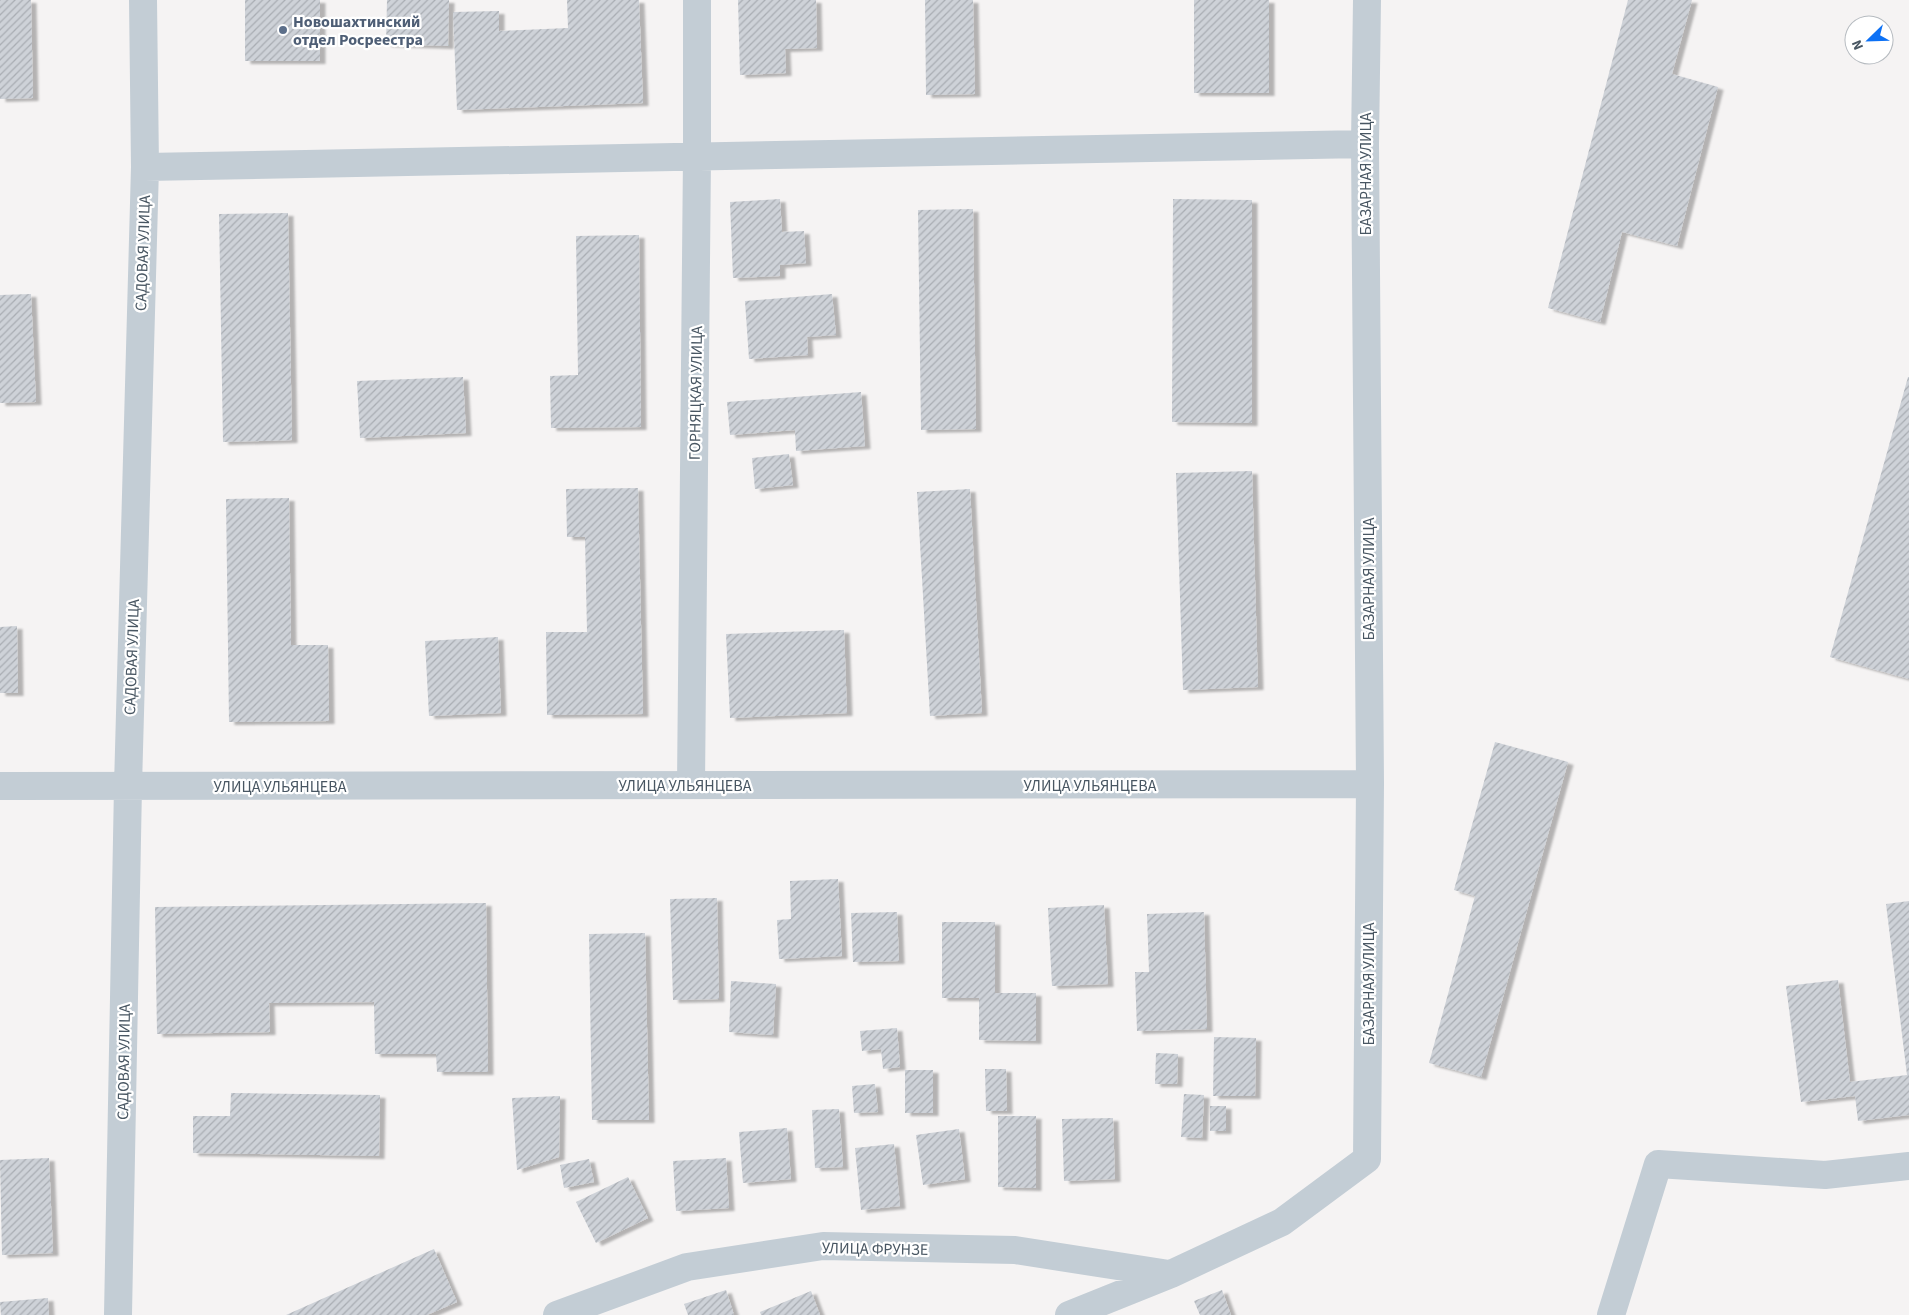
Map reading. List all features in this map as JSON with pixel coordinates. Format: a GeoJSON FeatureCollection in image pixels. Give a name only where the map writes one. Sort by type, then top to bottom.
{"type":"FeatureCollection","features":[{"type":"Feature","properties":{"kind":"street","name":"САДОВАЯ УЛИЦА"},"geometry":{"type":"LineString","coordinates":[[118,1315],[128,786],[145,166],[143,0]]}},
{"type":"Feature","properties":{"kind":"street","name":"ГОРНЯЦКАЯ УЛИЦА"},"geometry":{"type":"LineString","coordinates":[[691,786],[698,156],[697,0]]}},
{"type":"Feature","properties":{"kind":"street","name":"БАЗАРНАЯ УЛИЦА"},"geometry":{"type":"LineString","coordinates":[[1170,1274],[1282,1222],[1367,1159],[1370,784],[1365,144],[1367,0]]}},
{"type":"Feature","properties":{"kind":"street"},"geometry":{"type":"LineString","coordinates":[[145,166],[1365,144]]}},
{"type":"Feature","properties":{"kind":"street","name":"УЛИЦА УЛЬЯНЦЕВА"},"geometry":{"type":"LineString","coordinates":[[0,786],[1370,784]]}},
{"type":"Feature","properties":{"kind":"street"},"geometry":{"type":"LineString","coordinates":[[1611,1315],[1658,1164],[1825,1175],[1909,1166]]}},
{"type":"Feature","properties":{"kind":"street","name":"УЛИЦА ФРУНЗЕ"},"geometry":{"type":"LineString","coordinates":[[558,1315],[687,1267],[823,1246],[1015,1250],[1170,1274]]}},
{"type":"Feature","properties":{"kind":"street"},"geometry":{"type":"LineString","coordinates":[[1069,1315],[1170,1274]]}},
{"type":"Feature","properties":{"kind":"building"},"geometry":{"type":"Polygon","coordinates":[[[0,0],[31,0],[33,98],[0,99],[0,0]]]}},
{"type":"Feature","properties":{"kind":"building","name":"Новошахтинский отдел Росреестра"},"geometry":{"type":"Polygon","coordinates":[[[245,0],[320,0],[320,61],[245,61],[245,0]]]}},
{"type":"Feature","properties":{"kind":"building"},"geometry":{"type":"Polygon","coordinates":[[[387,0],[449,0],[448,46],[386,44],[387,0]]]}},
{"type":"Feature","properties":{"kind":"building"},"geometry":{"type":"Polygon","coordinates":[[[567,0],[639,0],[643,103],[457,110],[453,12],[499,11],[499,31],[568,28],[567,0]]]}},
{"type":"Feature","properties":{"kind":"building"},"geometry":{"type":"Polygon","coordinates":[[[738,0],[816,0],[817,48],[785,49],[786,73],[740,75],[738,0]]]}},
{"type":"Feature","properties":{"kind":"building"},"geometry":{"type":"Polygon","coordinates":[[[925,0],[973,0],[975,94],[926,95],[925,0]]]}},
{"type":"Feature","properties":{"kind":"building"},"geometry":{"type":"Polygon","coordinates":[[[1194,0],[1269,0],[1269,93],[1194,93],[1194,0]]]}},
{"type":"Feature","properties":{"kind":"building"},"geometry":{"type":"Polygon","coordinates":[[[1628,0],[1692,0],[1672,74],[1718,87],[1677,246],[1622,232],[1600,322],[1548,308],[1628,0]]]}},
{"type":"Feature","properties":{"kind":"building"},"geometry":{"type":"Polygon","coordinates":[[[780,199],[782,232],[804,231],[806,263],[780,265],[780,276],[733,278],[730,202],[780,199]]]}},
{"type":"Feature","properties":{"kind":"building"},"geometry":{"type":"Polygon","coordinates":[[[1173,199],[1252,200],[1252,423],[1172,422],[1173,199]]]}},
{"type":"Feature","properties":{"kind":"building"},"geometry":{"type":"Polygon","coordinates":[[[973,209],[976,429],[921,430],[918,210],[973,209]]]}},
{"type":"Feature","properties":{"kind":"building"},"geometry":{"type":"Polygon","coordinates":[[[288,213],[292,440],[223,442],[219,214],[288,213]]]}},
{"type":"Feature","properties":{"kind":"building"},"geometry":{"type":"Polygon","coordinates":[[[639,235],[641,427],[551,428],[550,376],[578,375],[576,236],[639,235]]]}},
{"type":"Feature","properties":{"kind":"building"},"geometry":{"type":"Polygon","coordinates":[[[31,294],[36,402],[0,403],[0,295],[31,294]]]}},
{"type":"Feature","properties":{"kind":"building"},"geometry":{"type":"Polygon","coordinates":[[[832,294],[836,335],[807,337],[808,355],[749,359],[745,301],[832,294]]]}},
{"type":"Feature","properties":{"kind":"building"},"geometry":{"type":"Polygon","coordinates":[[[463,377],[466,433],[360,438],[357,381],[463,377]]]}},
{"type":"Feature","properties":{"kind":"building"},"geometry":{"type":"Polygon","coordinates":[[[1909,377],[1909,679],[1830,657],[1909,377]]]}},
{"type":"Feature","properties":{"kind":"building"},"geometry":{"type":"Polygon","coordinates":[[[861,392],[865,446],[796,451],[795,430],[730,435],[727,402],[861,392]]]}},
{"type":"Feature","properties":{"kind":"building"},"geometry":{"type":"Polygon","coordinates":[[[789,454],[793,485],[755,489],[752,458],[789,454]]]}},
{"type":"Feature","properties":{"kind":"building"},"geometry":{"type":"Polygon","coordinates":[[[1252,471],[1258,687],[1183,690],[1176,473],[1252,471]]]}},
{"type":"Feature","properties":{"kind":"building"},"geometry":{"type":"Polygon","coordinates":[[[638,488],[643,714],[547,715],[546,632],[587,632],[585,537],[567,537],[566,489],[638,488]]]}},
{"type":"Feature","properties":{"kind":"building"},"geometry":{"type":"Polygon","coordinates":[[[970,489],[982,713],[930,716],[917,492],[970,489]]]}},
{"type":"Feature","properties":{"kind":"building"},"geometry":{"type":"Polygon","coordinates":[[[289,498],[291,645],[328,645],[329,721],[229,722],[226,499],[289,498]]]}},
{"type":"Feature","properties":{"kind":"building"},"geometry":{"type":"Polygon","coordinates":[[[17,626],[18,693],[0,693],[0,627],[17,626]]]}},
{"type":"Feature","properties":{"kind":"building"},"geometry":{"type":"Polygon","coordinates":[[[844,630],[847,713],[730,718],[726,634],[844,630]]]}},
{"type":"Feature","properties":{"kind":"building"},"geometry":{"type":"Polygon","coordinates":[[[498,637],[501,713],[429,716],[425,641],[498,637]]]}},
{"type":"Feature","properties":{"kind":"building"},"geometry":{"type":"Polygon","coordinates":[[[1495,742],[1568,762],[1481,1077],[1429,1063],[1475,896],[1454,890],[1495,742]]]}},
{"type":"Feature","properties":{"kind":"building"},"geometry":{"type":"Polygon","coordinates":[[[838,879],[842,956],[779,959],[777,920],[791,919],[790,881],[838,879]]]}},
{"type":"Feature","properties":{"kind":"building"},"geometry":{"type":"Polygon","coordinates":[[[717,898],[719,999],[673,1000],[670,899],[717,898]]]}},
{"type":"Feature","properties":{"kind":"building"},"geometry":{"type":"Polygon","coordinates":[[[1909,901],[1909,1115],[1858,1121],[1855,1096],[1801,1102],[1786,986],[1838,980],[1850,1082],[1907,1075],[1886,904],[1909,901]]]}},
{"type":"Feature","properties":{"kind":"building"},"geometry":{"type":"Polygon","coordinates":[[[486,903],[488,1072],[437,1072],[436,1054],[375,1054],[374,1002],[269,1003],[270,1032],[157,1034],[155,907],[486,903]]]}},
{"type":"Feature","properties":{"kind":"building"},"geometry":{"type":"Polygon","coordinates":[[[1104,905],[1108,984],[1052,986],[1048,908],[1104,905]]]}},
{"type":"Feature","properties":{"kind":"building"},"geometry":{"type":"Polygon","coordinates":[[[897,912],[899,961],[853,962],[851,913],[897,912]]]}},
{"type":"Feature","properties":{"kind":"building"},"geometry":{"type":"Polygon","coordinates":[[[1204,912],[1207,1029],[1137,1031],[1135,972],[1149,972],[1147,914],[1204,912]]]}},
{"type":"Feature","properties":{"kind":"building"},"geometry":{"type":"Polygon","coordinates":[[[942,922],[995,922],[995,993],[1036,993],[1036,1041],[979,1040],[979,998],[942,998],[942,922]]]}},
{"type":"Feature","properties":{"kind":"building"},"geometry":{"type":"Polygon","coordinates":[[[645,933],[649,1120],[592,1120],[589,934],[645,933]]]}},
{"type":"Feature","properties":{"kind":"building"},"geometry":{"type":"Polygon","coordinates":[[[731,981],[776,984],[773,1035],[729,1032],[731,981]]]}},
{"type":"Feature","properties":{"kind":"building"},"geometry":{"type":"Polygon","coordinates":[[[897,1028],[900,1067],[883,1069],[881,1049],[862,1051],[860,1031],[897,1028]]]}},
{"type":"Feature","properties":{"kind":"building"},"geometry":{"type":"Polygon","coordinates":[[[1214,1037],[1256,1038],[1255,1096],[1213,1096],[1214,1037]]]}},
{"type":"Feature","properties":{"kind":"building"},"geometry":{"type":"Polygon","coordinates":[[[1156,1053],[1178,1054],[1177,1084],[1155,1084],[1156,1053]]]}},
{"type":"Feature","properties":{"kind":"building"},"geometry":{"type":"Polygon","coordinates":[[[985,1069],[1006,1069],[1007,1111],[986,1111],[985,1069]]]}},
{"type":"Feature","properties":{"kind":"building"},"geometry":{"type":"Polygon","coordinates":[[[905,1070],[933,1070],[933,1113],[905,1113],[905,1070]]]}},
{"type":"Feature","properties":{"kind":"building"},"geometry":{"type":"Polygon","coordinates":[[[875,1084],[878,1112],[854,1113],[852,1086],[875,1084]]]}},
{"type":"Feature","properties":{"kind":"building"},"geometry":{"type":"Polygon","coordinates":[[[231,1093],[380,1095],[379,1156],[193,1153],[193,1116],[230,1116],[231,1093]]]}},
{"type":"Feature","properties":{"kind":"building"},"geometry":{"type":"Polygon","coordinates":[[[1184,1094],[1204,1095],[1202,1138],[1181,1137],[1184,1094]]]}},
{"type":"Feature","properties":{"kind":"building"},"geometry":{"type":"Polygon","coordinates":[[[560,1096],[559,1157],[517,1170],[512,1098],[560,1096]]]}},
{"type":"Feature","properties":{"kind":"building"},"geometry":{"type":"Polygon","coordinates":[[[1210,1106],[1226,1106],[1226,1131],[1210,1131],[1210,1106]]]}},
{"type":"Feature","properties":{"kind":"building"},"geometry":{"type":"Polygon","coordinates":[[[839,1109],[843,1167],[815,1168],[812,1110],[839,1109]]]}},
{"type":"Feature","properties":{"kind":"building"},"geometry":{"type":"Polygon","coordinates":[[[998,1116],[1036,1116],[1036,1188],[998,1187],[998,1116]]]}},
{"type":"Feature","properties":{"kind":"building"},"geometry":{"type":"Polygon","coordinates":[[[1113,1118],[1115,1179],[1064,1181],[1062,1119],[1113,1118]]]}},
{"type":"Feature","properties":{"kind":"building"},"geometry":{"type":"Polygon","coordinates":[[[787,1128],[791,1179],[743,1183],[739,1132],[787,1128]]]}},
{"type":"Feature","properties":{"kind":"building"},"geometry":{"type":"Polygon","coordinates":[[[959,1129],[965,1179],[923,1185],[916,1135],[959,1129]]]}},
{"type":"Feature","properties":{"kind":"building"},"geometry":{"type":"Polygon","coordinates":[[[894,1144],[900,1206],[861,1210],[855,1148],[894,1144]]]}},
{"type":"Feature","properties":{"kind":"building"},"geometry":{"type":"Polygon","coordinates":[[[49,1158],[53,1253],[2,1255],[0,1160],[49,1158]]]}},
{"type":"Feature","properties":{"kind":"building"},"geometry":{"type":"Polygon","coordinates":[[[726,1158],[729,1208],[676,1211],[673,1161],[726,1158]]]}},
{"type":"Feature","properties":{"kind":"building"},"geometry":{"type":"Polygon","coordinates":[[[589,1159],[594,1182],[564,1188],[560,1165],[589,1159]]]}},
{"type":"Feature","properties":{"kind":"building"},"geometry":{"type":"Polygon","coordinates":[[[628,1177],[648,1218],[596,1243],[576,1202],[628,1177]]]}},
{"type":"Feature","properties":{"kind":"building"},"geometry":{"type":"Polygon","coordinates":[[[434,1249],[457,1302],[427,1315],[286,1315],[434,1249]]]}},
{"type":"Feature","properties":{"kind":"building"},"geometry":{"type":"Polygon","coordinates":[[[726,1290],[734,1315],[688,1315],[684,1304],[726,1290]]]}},
{"type":"Feature","properties":{"kind":"building"},"geometry":{"type":"Polygon","coordinates":[[[1222,1290],[1231,1315],[1200,1315],[1194,1301],[1222,1290]]]}},
{"type":"Feature","properties":{"kind":"building"},"geometry":{"type":"Polygon","coordinates":[[[811,1291],[820,1315],[761,1315],[760,1312],[811,1291]]]}},
{"type":"Feature","properties":{"kind":"building"},"geometry":{"type":"Polygon","coordinates":[[[48,1298],[49,1315],[1,1315],[0,1302],[48,1298]]]}},
{"type":"Feature","properties":{"kind":"place","name":"Новошахтинский отдел Росреестра"},"geometry":{"type":"Point","coordinates":[283,30]}}]}
